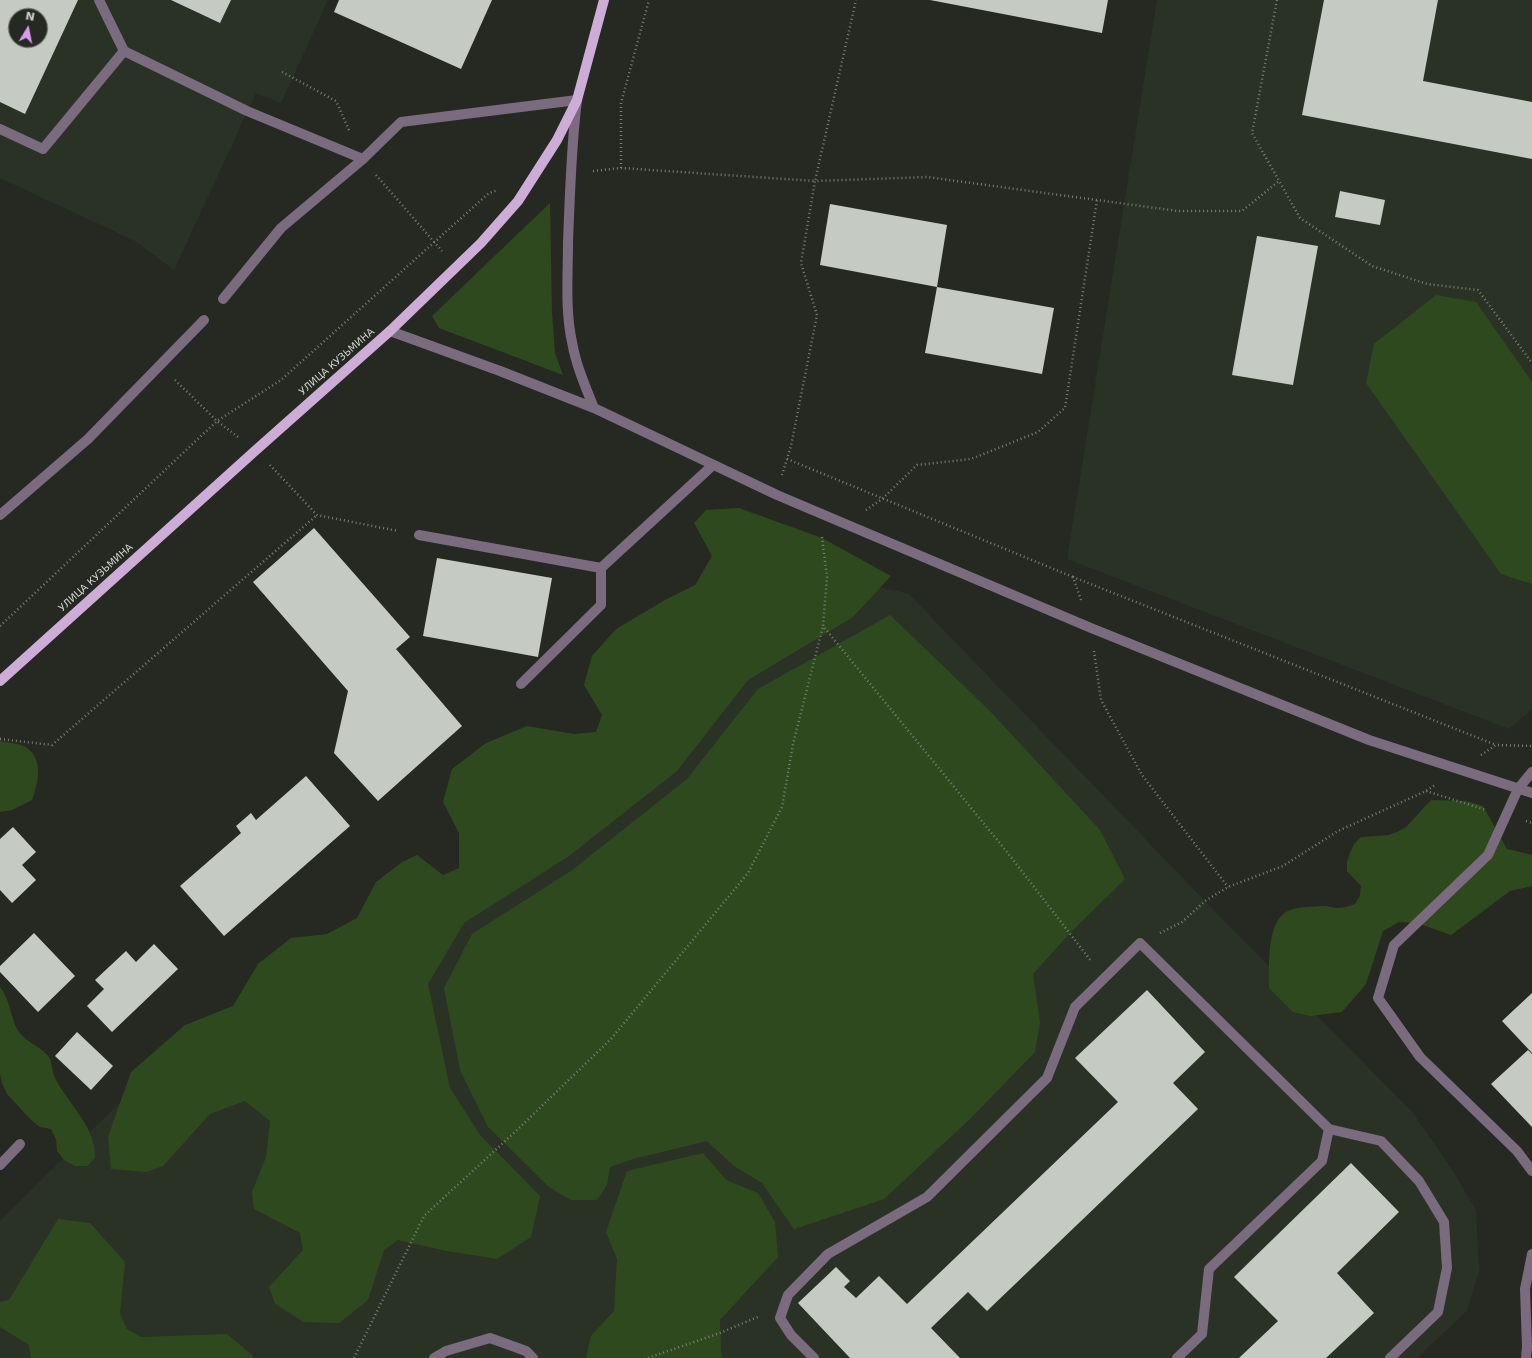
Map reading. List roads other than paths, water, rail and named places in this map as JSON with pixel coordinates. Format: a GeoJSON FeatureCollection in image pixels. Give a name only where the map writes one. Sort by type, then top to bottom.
{"type":"FeatureCollection","features":[{"type":"Feature","properties":{"kind":"main road","name":"УЛИЦА КУЗЬМИНА"},"geometry":{"type":"LineString","coordinates":[[0,681],[390,331],[481,243],[518,201],[557,140],[577,100],[604,0]]}},
{"type":"Feature","properties":{"kind":"street"},"geometry":{"type":"LineString","coordinates":[[99,0],[124,51],[247,111],[363,159]]}},
{"type":"Feature","properties":{"kind":"street"},"geometry":{"type":"LineString","coordinates":[[0,129],[43,149],[124,51]]}},
{"type":"Feature","properties":{"kind":"street"},"geometry":{"type":"LineString","coordinates":[[223,299],[281,228],[363,159],[400,122],[577,100],[572,141],[568,256],[568,312],[571,340],[578,369],[594,408]]}},
{"type":"Feature","properties":{"kind":"street"},"geometry":{"type":"LineString","coordinates":[[0,515],[88,439],[204,320]]}},
{"type":"Feature","properties":{"kind":"street"},"geometry":{"type":"LineString","coordinates":[[390,331],[500,371],[594,408],[713,466],[777,495],[1062,616],[1369,740],[1532,794]]}},
{"type":"Feature","properties":{"kind":"street"},"geometry":{"type":"LineString","coordinates":[[521,684],[601,605],[601,568],[713,466]]}},
{"type":"Feature","properties":{"kind":"street"},"geometry":{"type":"LineString","coordinates":[[419,535],[601,568]]}},
{"type":"Feature","properties":{"kind":"street"},"geometry":{"type":"LineString","coordinates":[[1532,772],[1518,789],[1488,855],[1394,945],[1378,998],[1420,1057],[1517,1152],[1532,1171]]}},
{"type":"Feature","properties":{"kind":"street"},"geometry":{"type":"LineString","coordinates":[[814,1358],[791,1334],[780,1318],[788,1295],[828,1254],[927,1197],[1047,1078],[1075,1007],[1140,943],[1328,1129],[1381,1140],[1419,1181],[1444,1222],[1447,1268],[1438,1312],[1390,1358]]}},
{"type":"Feature","properties":{"kind":"street"},"geometry":{"type":"LineString","coordinates":[[1177,1358],[1202,1334],[1209,1269],[1322,1161],[1328,1129]]}},
{"type":"Feature","properties":{"kind":"street"},"geometry":{"type":"LineString","coordinates":[[0,1165],[20,1144]]}},
{"type":"Feature","properties":{"kind":"street"},"geometry":{"type":"LineString","coordinates":[[1526,1358],[1525,1289],[1532,1254]]}},
{"type":"Feature","properties":{"kind":"street"},"geometry":{"type":"LineString","coordinates":[[434,1358],[446,1352],[490,1338],[526,1352],[533,1358]]}}]}
